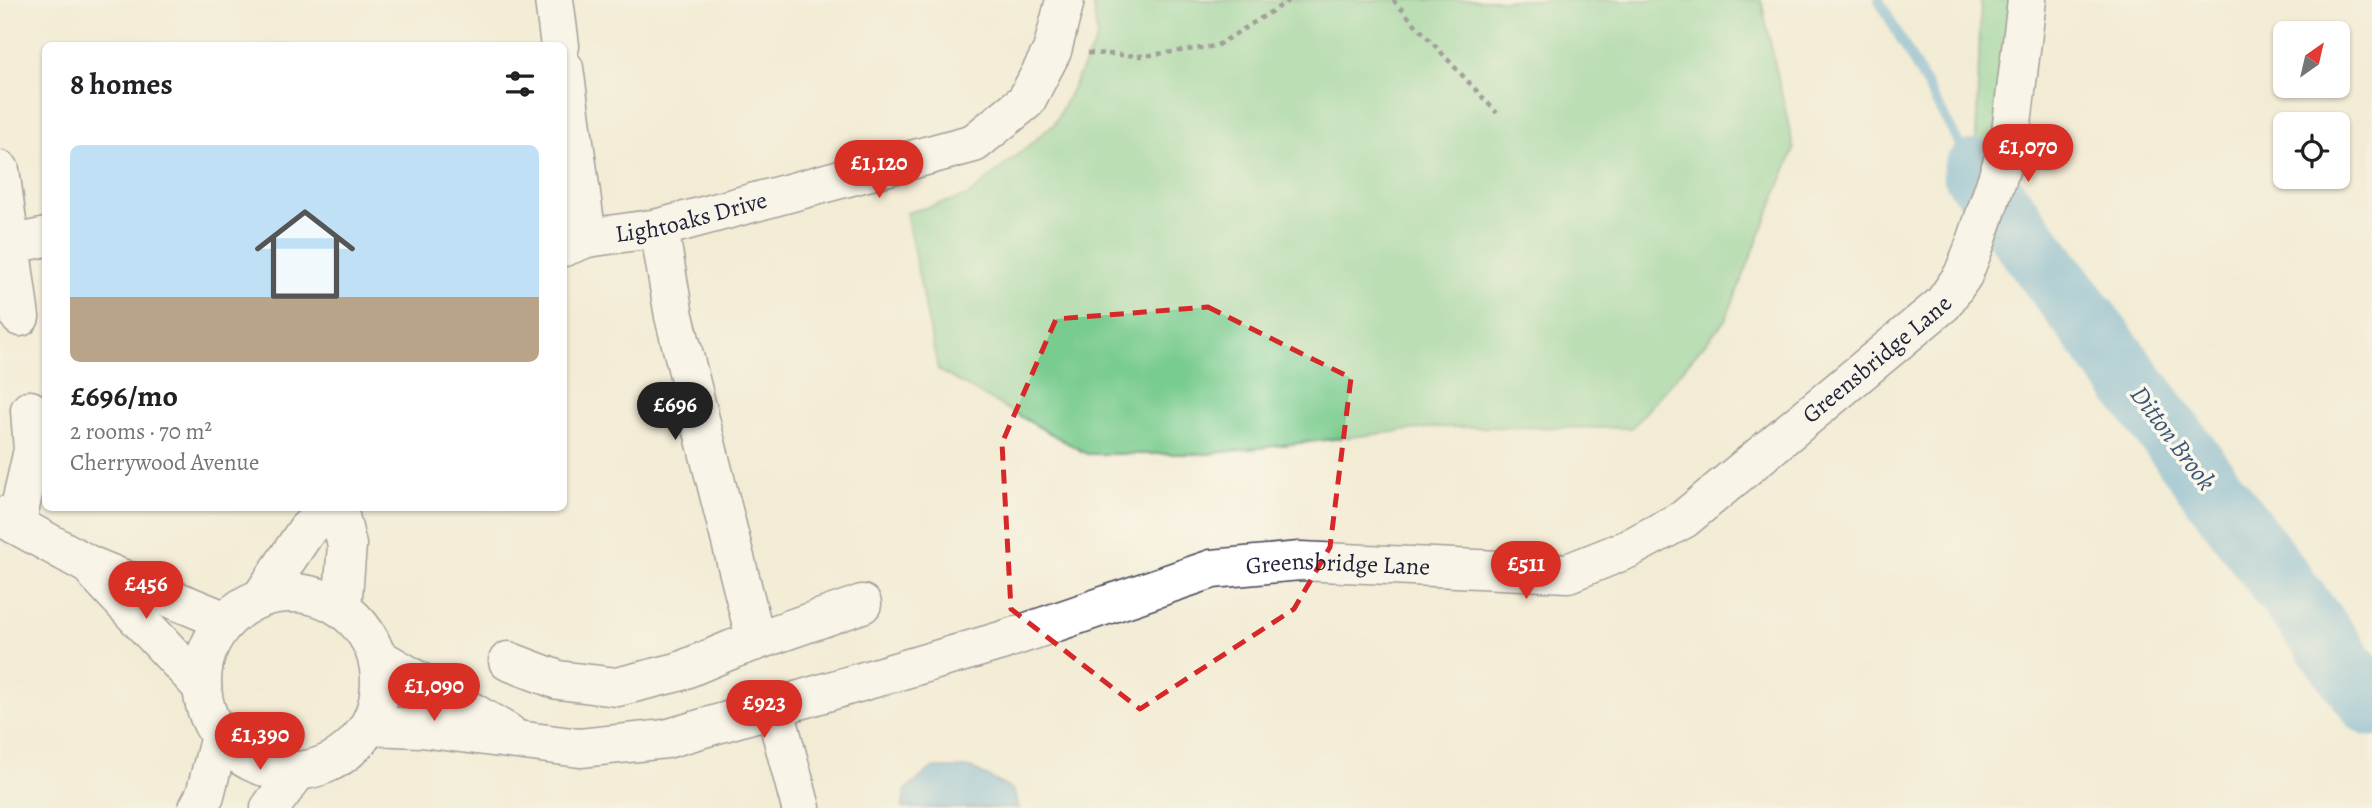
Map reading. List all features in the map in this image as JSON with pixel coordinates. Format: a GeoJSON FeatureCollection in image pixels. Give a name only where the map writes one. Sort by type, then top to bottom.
{"type":"FeatureCollection","features":[{"type":"Feature","properties":{"kind":"street"},"geometry":{"type":"LineString","coordinates":[[554,0],[559,42]]}},
{"type":"Feature","properties":{"kind":"street","name":"Lightoaks Drive"},"geometry":{"type":"LineString","coordinates":[[575,242],[659,228],[974,143],[1026,101],[1052,51],[1065,0]]}},
{"type":"Feature","properties":{"kind":"street","name":"Greensbridge Lane"},"geometry":{"type":"LineString","coordinates":[[370,726],[421,728],[580,748],[666,739],[1001,641],[1212,569],[1300,561],[1568,573],[1628,549],[1684,519],[1943,304],[1963,275],[2000,176],[2010,139],[2025,16]]}},
{"type":"Feature","properties":{"kind":"street"},"geometry":{"type":"LineString","coordinates":[[567,115],[575,242]]}},
{"type":"Feature","properties":{"kind":"street"},"geometry":{"type":"LineString","coordinates":[[0,170],[28,241],[20,317]]}},
{"type":"Feature","properties":{"kind":"street"},"geometry":{"type":"LineString","coordinates":[[659,228],[674,316],[756,641]]}},
{"type":"Feature","properties":{"kind":"street"},"geometry":{"type":"LineString","coordinates":[[30,410],[33,450],[8,521],[89,565],[226,621]]}},
{"type":"Feature","properties":{"kind":"street"},"geometry":{"type":"LineString","coordinates":[[261,598],[306,531],[326,511]]}},
{"type":"Feature","properties":{"kind":"street"},"geometry":{"type":"LineString","coordinates":[[339,511],[347,545],[342,608]]}},
{"type":"Feature","properties":{"kind":"street"},"geometry":{"type":"LineString","coordinates":[[89,565],[202,687]]}},
{"type":"Feature","properties":{"kind":"street"},"geometry":{"type":"LineString","coordinates":[[290,593],[321,598],[342,608],[365,631],[377,657],[381,676],[380,698],[370,726],[352,748],[324,766],[297,772],[273,770],[251,762],[220,736],[207,713],[202,687],[204,660],[212,641],[226,621],[243,607],[261,598],[290,593]]}},
{"type":"Feature","properties":{"kind":"street"},"geometry":{"type":"LineString","coordinates":[[508,661],[558,680],[617,687],[678,672],[862,604]]}},
{"type":"Feature","properties":{"kind":"street","name":"Greensbridge Lane"},"geometry":{"type":"LineString","coordinates":[[377,657],[519,740]]}},
{"type":"Feature","properties":{"kind":"street"},"geometry":{"type":"LineString","coordinates":[[774,706],[801,808]]}},
{"type":"Feature","properties":{"kind":"street"},"geometry":{"type":"LineString","coordinates":[[198,808],[205,795],[220,736]]}},
{"type":"Feature","properties":{"kind":"street"},"geometry":{"type":"LineString","coordinates":[[270,808],[297,772]]}},
{"type":"Feature","properties":{"kind":"path"},"geometry":{"type":"LineString","coordinates":[[1052,51],[1143,56],[1216,46],[1290,0]]}},
{"type":"Feature","properties":{"kind":"path"},"geometry":{"type":"LineString","coordinates":[[1393,0],[1497,113]]}},
{"type":"Feature","properties":{"kind":"highlighted area"},"geometry":{"type":"Polygon","coordinates":[[[1208,307],[1351,378],[1330,547],[1294,609],[1140,709],[1011,609],[1002,443],[1056,319],[1208,307]]]}},
{"type":"Feature","properties":{"kind":"green space"},"geometry":{"type":"Polygon","coordinates":[[[1093,0],[1761,0],[1794,150],[1726,319],[1632,428],[1437,427],[1207,454],[1087,454],[938,370],[906,213],[968,196],[1054,124],[1097,39],[1093,0]]]}},
{"type":"Feature","properties":{"kind":"green space"},"geometry":{"type":"Polygon","coordinates":[[[1981,0],[2027,0],[1992,150],[1975,171],[1981,0]]]}},
{"type":"Feature","properties":{"kind":"water"},"geometry":{"type":"Polygon","coordinates":[[[932,768],[971,768],[1013,790],[1019,808],[902,808],[906,790],[932,768]]]}},
{"type":"Feature","properties":{"kind":"waterway"},"geometry":{"type":"LineString","coordinates":[[1879,0],[1975,172]]}},
{"type":"Feature","properties":{"kind":"waterway","name":"Ditton Brook"},"geometry":{"type":"LineString","coordinates":[[1975,172],[2372,704]]}}]}
